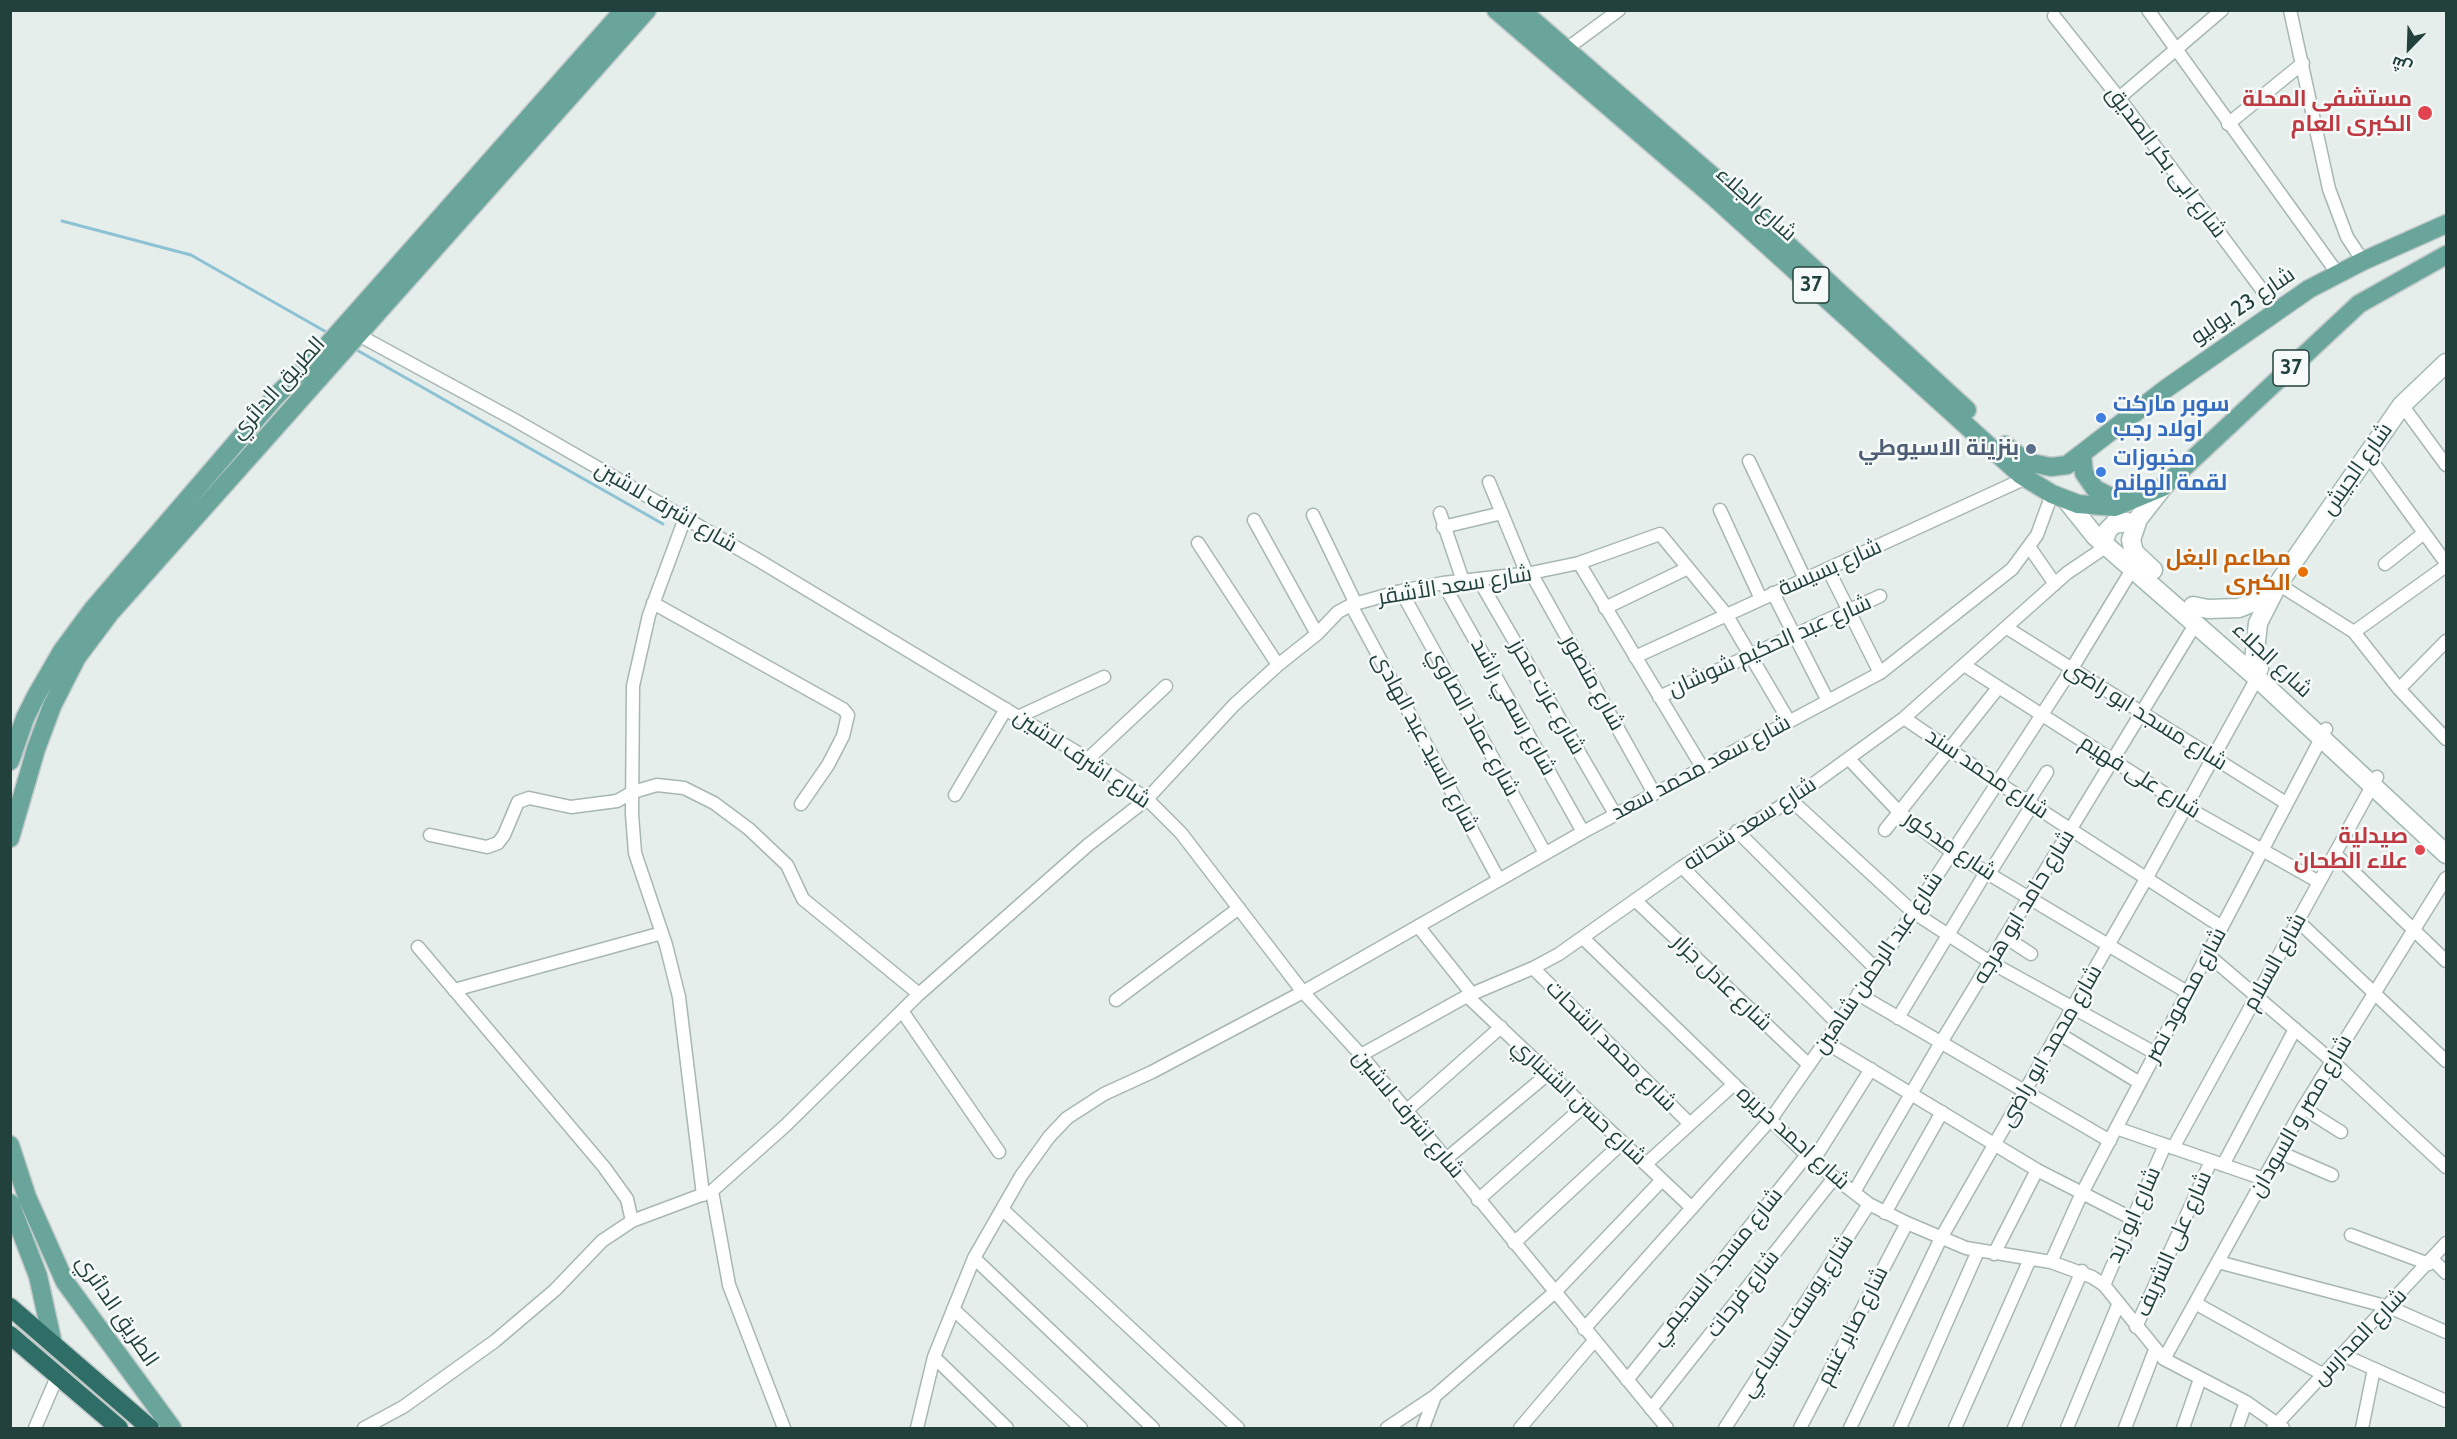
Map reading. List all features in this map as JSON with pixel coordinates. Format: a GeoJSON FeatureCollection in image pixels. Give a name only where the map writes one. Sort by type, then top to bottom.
{"type":"FeatureCollection","features":[{"type":"Feature","properties":{"kind":"highway"},"geometry":{"type":"LineString","coordinates":[[10,1307],[150,1428]]}},
{"type":"Feature","properties":{"kind":"highway"},"geometry":{"type":"LineString","coordinates":[[10,1335],[119,1428]]}},
{"type":"Feature","properties":{"kind":"main road","name":"الطريق الدائري"},"geometry":{"type":"LineString","coordinates":[[10,837],[36,749],[52,706],[77,657],[110,613],[624,10]]}},
{"type":"Feature","properties":{"kind":"main road","name":"الطريق الدائري"},"geometry":{"type":"LineString","coordinates":[[350,330],[647,10]]}},
{"type":"Feature","properties":{"kind":"main road","name":"شارع الجلاء"},"geometry":{"type":"LineString","coordinates":[[1496,10],[1840,302],[2018,457],[2038,466],[2051,467],[2067,465],[2082,455]]}},
{"type":"Feature","properties":{"kind":"main road","name":"شارع الجلاء"},"geometry":{"type":"LineString","coordinates":[[1521,10],[1724,186],[1840,302],[2026,478],[2059,497],[2093,506],[2115,507],[2155,491]]}},
{"type":"Feature","properties":{"kind":"main road","name":"شارع 23 يوليو"},"geometry":{"type":"LineString","coordinates":[[2082,455],[2167,388],[2277,310],[2363,261],[2446,224]]}},
{"type":"Feature","properties":{"kind":"main road","name":"37"},"geometry":{"type":"LineString","coordinates":[[2155,491],[2359,304],[2446,255]]}},
{"type":"Feature","properties":{"kind":"main road","name":"الطريق الدائري"},"geometry":{"type":"LineString","coordinates":[[10,761],[25,718],[36,696],[62,651],[93,609],[276,396],[330,354]]}},
{"type":"Feature","properties":{"kind":"main road"},"geometry":{"type":"LineString","coordinates":[[2082,455],[2082,464],[2089,482],[2103,494],[2121,498],[2155,491]]}},
{"type":"Feature","properties":{"kind":"main road","name":"الطريق الدائري"},"geometry":{"type":"LineString","coordinates":[[10,1145],[27,1197],[65,1282],[172,1428]]}},
{"type":"Feature","properties":{"kind":"main road","name":"الطريق الدائري"},"geometry":{"type":"LineString","coordinates":[[10,1203],[38,1276],[53,1344]]}},
{"type":"Feature","properties":{"kind":"street"},"geometry":{"type":"LineString","coordinates":[[1565,50],[1619,10]]}},
{"type":"Feature","properties":{"kind":"street"},"geometry":{"type":"LineString","coordinates":[[2148,10],[2338,274]]}},
{"type":"Feature","properties":{"kind":"street"},"geometry":{"type":"LineString","coordinates":[[2119,98],[2222,10]]}},
{"type":"Feature","properties":{"kind":"street"},"geometry":{"type":"LineString","coordinates":[[2290,10],[2329,189],[2347,237],[2363,261]]}},
{"type":"Feature","properties":{"kind":"street","name":"شارع ابى بكر الصديق"},"geometry":{"type":"LineString","coordinates":[[2054,16],[2119,98],[2277,310]]}},
{"type":"Feature","properties":{"kind":"street"},"geometry":{"type":"LineString","coordinates":[[2228,124],[2303,63]]}},
{"type":"Feature","properties":{"kind":"street","name":"شارع اشرف لاشين"},"geometry":{"type":"LineString","coordinates":[[350,330],[513,418],[685,518],[1006,709],[1088,759],[1147,799],[1181,833],[1303,992],[1361,1055],[1667,1428]]}},
{"type":"Feature","properties":{"kind":"street","name":"شارع الجيش"},"geometry":{"type":"LineString","coordinates":[[2257,669],[2256,631],[2278,584],[2402,405],[2444,370]]}},
{"type":"Feature","properties":{"kind":"street"},"geometry":{"type":"LineString","coordinates":[[2402,405],[2446,465]]}},
{"type":"Feature","properties":{"kind":"street"},"geometry":{"type":"LineString","coordinates":[[2354,632],[2446,565],[2367,454]]}},
{"type":"Feature","properties":{"kind":"street"},"geometry":{"type":"LineString","coordinates":[[1749,461],[1805,579]]}},
{"type":"Feature","properties":{"kind":"street","name":"شارع بسيسة"},"geometry":{"type":"LineString","coordinates":[[1635,657],[2026,478]]}},
{"type":"Feature","properties":{"kind":"street","name":"شارع منصور"},"geometry":{"type":"LineString","coordinates":[[1489,482],[1529,574],[1654,793]]}},
{"type":"Feature","properties":{"kind":"street"},"geometry":{"type":"LineString","coordinates":[[2105,544],[2108,530],[2114,524],[2127,522],[2135,524],[2155,491]]}},
{"type":"Feature","properties":{"kind":"street","name":"شارع الجلاء"},"geometry":{"type":"LineString","coordinates":[[2059,497],[2105,544],[2195,614]]}},
{"type":"Feature","properties":{"kind":"street","name":"شارع سعد محمد سعد"},"geometry":{"type":"LineString","coordinates":[[918,1424],[934,1357],[974,1258],[1002,1209],[1049,1137],[1067,1118],[1104,1094],[1152,1072],[1303,992],[1582,832],[1880,673],[2001,579],[2030,548],[2059,497]]}},
{"type":"Feature","properties":{"kind":"street"},"geometry":{"type":"LineString","coordinates":[[1720,510],[1761,599]]}},
{"type":"Feature","properties":{"kind":"street"},"geometry":{"type":"LineString","coordinates":[[1440,513],[1463,581]]}},
{"type":"Feature","properties":{"kind":"street"},"geometry":{"type":"LineString","coordinates":[[1443,527],[1502,513]]}},
{"type":"Feature","properties":{"kind":"street","name":"شارع السيد عبد الهادى"},"geometry":{"type":"LineString","coordinates":[[1313,515],[1353,604],[1499,880]]}},
{"type":"Feature","properties":{"kind":"street"},"geometry":{"type":"LineString","coordinates":[[685,518],[653,603],[633,686],[635,853],[662,933],[679,997],[707,1193],[729,1284],[784,1428]]}},
{"type":"Feature","properties":{"kind":"street"},"geometry":{"type":"LineString","coordinates":[[1254,520],[1317,634]]}},
{"type":"Feature","properties":{"kind":"street","name":"شارع الجلاء"},"geometry":{"type":"LineString","coordinates":[[2135,524],[2131,540],[2134,552],[2195,614],[2257,669],[2446,849]]}},
{"type":"Feature","properties":{"kind":"street"},"geometry":{"type":"LineString","coordinates":[[2385,564],[2424,533]]}},
{"type":"Feature","properties":{"kind":"street","name":"شارع سعد الأشقر"},"geometry":{"type":"LineString","coordinates":[[707,1193],[785,1126],[919,994],[1088,845],[1147,799],[1234,705],[1317,634],[1326,622],[1353,604],[1443,583],[1529,574],[1579,563],[1656,534],[1663,537],[1688,568]]}},
{"type":"Feature","properties":{"kind":"street"},"geometry":{"type":"LineString","coordinates":[[1198,543],[1278,665]]}},
{"type":"Feature","properties":{"kind":"street","name":"شارع سعد شحاته"},"geometry":{"type":"LineString","coordinates":[[1361,1055],[1469,995],[1533,968],[1583,938],[1682,867],[1737,831],[1791,801],[1904,718],[2079,562],[2105,544]]}},
{"type":"Feature","properties":{"kind":"street"},"geometry":{"type":"LineString","coordinates":[[2030,548],[2055,584]]}},
{"type":"Feature","properties":{"kind":"street"},"geometry":{"type":"LineString","coordinates":[[1579,563],[1702,767]]}},
{"type":"Feature","properties":{"kind":"street"},"geometry":{"type":"LineString","coordinates":[[1605,608],[1688,568],[1726,614],[1789,722]]}},
{"type":"Feature","properties":{"kind":"street","name":"شارع عبد الرحمن شاهين"},"geometry":{"type":"LineString","coordinates":[[1584,1329],[1771,1119],[1876,969],[2071,670],[2133,568]]}},
{"type":"Feature","properties":{"kind":"street"},"geometry":{"type":"LineString","coordinates":[[1828,569],[1880,673]]}},
{"type":"Feature","properties":{"kind":"street","name":"شارع عزت محرز"},"geometry":{"type":"LineString","coordinates":[[1479,580],[1615,814]]}},
{"type":"Feature","properties":{"kind":"street","name":"شارع رسمي راشد"},"geometry":{"type":"LineString","coordinates":[[1443,583],[1582,832]]}},
{"type":"Feature","properties":{"kind":"street"},"geometry":{"type":"LineString","coordinates":[[2278,584],[2354,632],[2399,689],[2446,739]]}},
{"type":"Feature","properties":{"kind":"street","name":"شارع الجيش"},"geometry":{"type":"LineString","coordinates":[[2195,614],[2208,609],[2239,608],[2260,598],[2278,584]]}},
{"type":"Feature","properties":{"kind":"street","name":"شارع عماد الصاوي"},"geometry":{"type":"LineString","coordinates":[[1401,591],[1545,853]]}},
{"type":"Feature","properties":{"kind":"street"},"geometry":{"type":"LineString","coordinates":[[1773,593],[1828,700]]}},
{"type":"Feature","properties":{"kind":"street","name":"شارع عبد الحكيم شوشان"},"geometry":{"type":"LineString","coordinates":[[1659,697],[1880,596]]}},
{"type":"Feature","properties":{"kind":"street"},"geometry":{"type":"LineString","coordinates":[[653,603],[843,710],[848,716],[843,736],[828,765],[801,804]]}},
{"type":"Feature","properties":{"kind":"street","name":"شارع حامد ابو هرجه"},"geometry":{"type":"LineString","coordinates":[[1854,1192],[1910,1093],[2142,713],[2195,614]]}},
{"type":"Feature","properties":{"kind":"street","name":"شارع مسجد ابو راضى"},"geometry":{"type":"LineString","coordinates":[[2007,628],[2286,803]]}},
{"type":"Feature","properties":{"kind":"street"},"geometry":{"type":"LineString","coordinates":[[2399,689],[2446,641]]}},
{"type":"Feature","properties":{"kind":"street","name":"شارع على فهيم"},"geometry":{"type":"LineString","coordinates":[[1964,665],[2186,807],[2319,882]]}},
{"type":"Feature","properties":{"kind":"street","name":"شارع محمد ابو راضى"},"geometry":{"type":"LineString","coordinates":[[1850,1428],[1941,1238],[2214,758],[2257,669]]}},
{"type":"Feature","properties":{"kind":"street"},"geometry":{"type":"LineString","coordinates":[[1018,717],[1104,677]]}},
{"type":"Feature","properties":{"kind":"street"},"geometry":{"type":"LineString","coordinates":[[1088,759],[1166,686]]}},
{"type":"Feature","properties":{"kind":"street"},"geometry":{"type":"LineString","coordinates":[[1885,830],[1998,688]]}},
{"type":"Feature","properties":{"kind":"street"},"geometry":{"type":"LineString","coordinates":[[955,795],[1006,709]]}},
{"type":"Feature","properties":{"kind":"street","name":"شارع محمد سند"},"geometry":{"type":"LineString","coordinates":[[1904,718],[1997,782],[2222,927]]}},
{"type":"Feature","properties":{"kind":"street","name":"شارع محمود نصر"},"geometry":{"type":"LineString","coordinates":[[2051,1262],[2081,1195],[2323,734]]}},
{"type":"Feature","properties":{"kind":"street","name":"شارع مدكور"},"geometry":{"type":"LineString","coordinates":[[1849,759],[1900,813],[1952,852],[2187,993]]}},
{"type":"Feature","properties":{"kind":"street"},"geometry":{"type":"LineString","coordinates":[[1898,1018],[1988,873],[2047,772]]}},
{"type":"Feature","properties":{"kind":"street","name":"شارع السلام"},"geometry":{"type":"LineString","coordinates":[[2169,1147],[2258,995],[2375,781]]}},
{"type":"Feature","properties":{"kind":"street"},"geometry":{"type":"LineString","coordinates":[[429,835],[487,847],[498,843],[504,835],[518,802],[529,798],[571,807],[617,801],[633,792],[657,784],[684,788],[714,803],[749,829],[787,865],[803,899],[919,994]]}},
{"type":"Feature","properties":{"kind":"street"},"geometry":{"type":"LineString","coordinates":[[1791,801],[1913,912],[1947,936],[2072,1009],[2155,1053]]}},
{"type":"Feature","properties":{"kind":"street"},"geometry":{"type":"LineString","coordinates":[[1737,831],[1876,969]]}},
{"type":"Feature","properties":{"kind":"street"},"geometry":{"type":"LineString","coordinates":[[2335,854],[2446,961]]}},
{"type":"Feature","properties":{"kind":"street"},"geometry":{"type":"LineString","coordinates":[[1682,867],[1838,1024]]}},
{"type":"Feature","properties":{"kind":"street","name":"شارع مصر و السودان"},"geometry":{"type":"LineString","coordinates":[[2164,1359],[2303,1108],[2446,878]]}},
{"type":"Feature","properties":{"kind":"street","name":"شارع عادل جزار"},"geometry":{"type":"LineString","coordinates":[[1635,900],[1809,1065]]}},
{"type":"Feature","properties":{"kind":"street"},"geometry":{"type":"LineString","coordinates":[[1116,1000],[1239,908]]}},
{"type":"Feature","properties":{"kind":"street"},"geometry":{"type":"LineString","coordinates":[[2298,921],[2446,1061]]}},
{"type":"Feature","properties":{"kind":"street","name":"شارع حسن الشنباري"},"geometry":{"type":"LineString","coordinates":[[1418,926],[1469,995],[1692,1208]]}},
{"type":"Feature","properties":{"kind":"street"},"geometry":{"type":"LineString","coordinates":[[454,990],[662,933]]}},
{"type":"Feature","properties":{"kind":"street"},"geometry":{"type":"LineString","coordinates":[[2005,937],[2031,954]]}},
{"type":"Feature","properties":{"kind":"street","name":"شارع احمد حريره"},"geometry":{"type":"LineString","coordinates":[[1583,938],[1810,1158],[1869,1204],[1941,1238],[1978,1251],[2051,1262],[2082,1271],[2104,1286],[2136,1328],[2164,1359],[2246,1402],[2278,1427]]}},
{"type":"Feature","properties":{"kind":"street"},"geometry":{"type":"LineString","coordinates":[[418,947],[604,1167],[627,1199],[632,1221]]}},
{"type":"Feature","properties":{"kind":"street"},"geometry":{"type":"LineString","coordinates":[[2207,954],[2258,995],[2446,1167]]}},
{"type":"Feature","properties":{"kind":"street","name":"شارع محمد الشحات"},"geometry":{"type":"LineString","coordinates":[[1533,968],[1690,1124]]}},
{"type":"Feature","properties":{"kind":"street"},"geometry":{"type":"LineString","coordinates":[[1858,994],[1940,1044],[2110,1141]]}},
{"type":"Feature","properties":{"kind":"street"},"geometry":{"type":"LineString","coordinates":[[902,1011],[999,1152]]}},
{"type":"Feature","properties":{"kind":"street"},"geometry":{"type":"LineString","coordinates":[[1406,1111],[1501,1027]]}},
{"type":"Feature","properties":{"kind":"street"},"geometry":{"type":"LineString","coordinates":[[2223,1166],[2269,1091],[2295,1029]]}},
{"type":"Feature","properties":{"kind":"street"},"geometry":{"type":"LineString","coordinates":[[2058,1033],[2140,1083]]}},
{"type":"Feature","properties":{"kind":"street"},"geometry":{"type":"LineString","coordinates":[[1825,1042],[2037,1170],[2081,1195],[2133,1219]]}},
{"type":"Feature","properties":{"kind":"street","name":"شارع مسجد السحيمي"},"geometry":{"type":"LineString","coordinates":[[1627,1380],[1810,1158],[1871,1069]]}},
{"type":"Feature","properties":{"kind":"street"},"geometry":{"type":"LineString","coordinates":[[1446,1159],[1549,1073]]}},
{"type":"Feature","properties":{"kind":"street"},"geometry":{"type":"LineString","coordinates":[[1646,1164],[1734,1084]]}},
{"type":"Feature","properties":{"kind":"street"},"geometry":{"type":"LineString","coordinates":[[1478,1200],[1584,1106]]}},
{"type":"Feature","properties":{"kind":"street"},"geometry":{"type":"LineString","coordinates":[[2303,1108],[2341,1132]]}},
{"type":"Feature","properties":{"kind":"street"},"geometry":{"type":"LineString","coordinates":[[1885,1213],[1942,1112]]}},
{"type":"Feature","properties":{"kind":"street"},"geometry":{"type":"LineString","coordinates":[[2116,1128],[2264,1179]]}},
{"type":"Feature","properties":{"kind":"street"},"geometry":{"type":"LineString","coordinates":[[1514,1243],[1622,1143]]}},
{"type":"Feature","properties":{"kind":"street","name":"شارع ابو زيد"},"geometry":{"type":"LineString","coordinates":[[2104,1286],[2133,1219],[2169,1147]]}},
{"type":"Feature","properties":{"kind":"street"},"geometry":{"type":"LineString","coordinates":[[2279,1152],[2332,1175]]}},
{"type":"Feature","properties":{"kind":"street","name":"شارع على الشريف"},"geometry":{"type":"LineString","coordinates":[[2136,1328],[2211,1161]]}},
{"type":"Feature","properties":{"kind":"street"},"geometry":{"type":"LineString","coordinates":[[1994,1254],[2037,1170]]}},
{"type":"Feature","properties":{"kind":"street","name":"شارع فرحات"},"geometry":{"type":"LineString","coordinates":[[1652,1409],[1834,1178]]}},
{"type":"Feature","properties":{"kind":"street"},"geometry":{"type":"LineString","coordinates":[[1387,1428],[1436,1396],[1555,1292],[1662,1180]]}},
{"type":"Feature","properties":{"kind":"street"},"geometry":{"type":"LineString","coordinates":[[364,1428],[403,1407],[495,1341],[555,1290],[602,1241],[632,1221],[707,1193]]}},
{"type":"Feature","properties":{"kind":"street","name":"شارع يوسف السباعي"},"geometry":{"type":"LineString","coordinates":[[1725,1428],[1869,1204]]}},
{"type":"Feature","properties":{"kind":"street"},"geometry":{"type":"LineString","coordinates":[[1002,1209],[1238,1428]]}},
{"type":"Feature","properties":{"kind":"street","name":"شارع صابر غنيم"},"geometry":{"type":"LineString","coordinates":[[1800,1428],[1907,1223]]}},
{"type":"Feature","properties":{"kind":"street"},"geometry":{"type":"LineString","coordinates":[[2351,1235],[2431,1262],[2446,1273]]}},
{"type":"Feature","properties":{"kind":"street","name":"شارع المدارس"},"geometry":{"type":"LineString","coordinates":[[2278,1427],[2446,1243]]}},
{"type":"Feature","properties":{"kind":"street"},"geometry":{"type":"LineString","coordinates":[[1900,1428],[1978,1251]]}},
{"type":"Feature","properties":{"kind":"street"},"geometry":{"type":"LineString","coordinates":[[974,1258],[1153,1428]]}},
{"type":"Feature","properties":{"kind":"street"},"geometry":{"type":"LineString","coordinates":[[1955,1428],[2031,1259]]}},
{"type":"Feature","properties":{"kind":"street"},"geometry":{"type":"LineString","coordinates":[[2218,1262],[2389,1307],[2446,1332]]}},
{"type":"Feature","properties":{"kind":"street"},"geometry":{"type":"LineString","coordinates":[[2014,1428],[2082,1271]]}},
{"type":"Feature","properties":{"kind":"street"},"geometry":{"type":"LineString","coordinates":[[2195,1303],[2324,1375]]}},
{"type":"Feature","properties":{"kind":"street","name":"شارع على الشريف"},"geometry":{"type":"LineString","coordinates":[[2067,1428],[2118,1305]]}},
{"type":"Feature","properties":{"kind":"street"},"geometry":{"type":"LineString","coordinates":[[953,1309],[1081,1428]]}},
{"type":"Feature","properties":{"kind":"street"},"geometry":{"type":"LineString","coordinates":[[1520,1428],[1594,1341]]}},
{"type":"Feature","properties":{"kind":"street"},"geometry":{"type":"LineString","coordinates":[[2125,1428],[2155,1350]]}},
{"type":"Feature","properties":{"kind":"street"},"geometry":{"type":"LineString","coordinates":[[2343,1355],[2446,1401]]}},
{"type":"Feature","properties":{"kind":"street"},"geometry":{"type":"LineString","coordinates":[[934,1357],[1007,1428]]}},
{"type":"Feature","properties":{"kind":"street"},"geometry":{"type":"LineString","coordinates":[[2362,1428],[2374,1369]]}},
{"type":"Feature","properties":{"kind":"street"},"geometry":{"type":"LineString","coordinates":[[35,1428],[57,1377]]}},
{"type":"Feature","properties":{"kind":"street"},"geometry":{"type":"LineString","coordinates":[[2183,1428],[2200,1379]]}},
{"type":"Feature","properties":{"kind":"street"},"geometry":{"type":"LineString","coordinates":[[1423,1428],[1436,1396]]}},
{"type":"Feature","properties":{"kind":"street"},"geometry":{"type":"LineString","coordinates":[[2237,1428],[2246,1402]]}},
{"type":"Feature","properties":{"kind":"street"},"geometry":{"type":"LineString","coordinates":[[918,1424],[929,1428]]}},
{"type":"Feature","properties":{"kind":"waterway"},"geometry":{"type":"LineString","coordinates":[[62,221],[191,255],[328,333]]}},
{"type":"Feature","properties":{"kind":"waterway"},"geometry":{"type":"LineString","coordinates":[[355,349],[663,524]]}},
{"type":"Feature","properties":{"kind":"place","name":"مستشفى المحلة الكبرى العام"},"geometry":{"type":"Point","coordinates":[2425,113]}},
{"type":"Feature","properties":{"kind":"place","name":"سوبر ماركت اولاد رجب"},"geometry":{"type":"Point","coordinates":[2101,418]}},
{"type":"Feature","properties":{"kind":"place","name":"بنزينة الاسيوطي"},"geometry":{"type":"Point","coordinates":[2031,449]}},
{"type":"Feature","properties":{"kind":"place","name":"مخبوزات لقمة الهانم"},"geometry":{"type":"Point","coordinates":[2101,472]}},
{"type":"Feature","properties":{"kind":"place","name":"مطاعم البغل الكبرى"},"geometry":{"type":"Point","coordinates":[2303,572]}},
{"type":"Feature","properties":{"kind":"place","name":"صيدلية علاء الطحان"},"geometry":{"type":"Point","coordinates":[2420,850]}}]}
